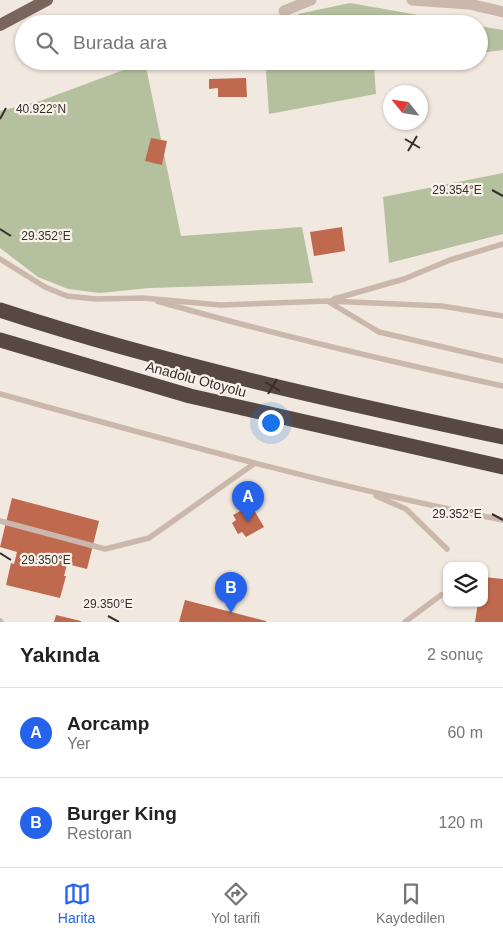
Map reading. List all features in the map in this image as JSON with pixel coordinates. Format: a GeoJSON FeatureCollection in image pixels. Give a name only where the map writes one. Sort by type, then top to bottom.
{"type":"FeatureCollection","features":[{"type":"Feature","properties":{"kind":"highway","name":"Anadolu Otoyolu"},"geometry":{"type":"LineString","coordinates":[[0,310],[137,350],[297,392],[503,436]]}},
{"type":"Feature","properties":{"kind":"highway","name":"Anadolu Otoyolu"},"geometry":{"type":"LineString","coordinates":[[0,340],[190,396],[503,467]]}},
{"type":"Feature","properties":{"kind":"main road"},"geometry":{"type":"LineString","coordinates":[[19,15],[47,0]]}},
{"type":"Feature","properties":{"kind":"main road"},"geometry":{"type":"LineString","coordinates":[[0,25],[15,17]]}},
{"type":"Feature","properties":{"kind":"street"},"geometry":{"type":"LineString","coordinates":[[284,11],[311,0]]}},
{"type":"Feature","properties":{"kind":"street"},"geometry":{"type":"LineString","coordinates":[[412,0],[469,4],[503,12]]}},
{"type":"Feature","properties":{"kind":"lane"},"geometry":{"type":"LineString","coordinates":[[328,301],[404,279],[450,260],[503,244]]}},
{"type":"Feature","properties":{"kind":"lane"},"geometry":{"type":"LineString","coordinates":[[0,259],[45,287],[67,296],[96,299],[143,298],[220,305],[328,301],[442,306],[503,316]]}},
{"type":"Feature","properties":{"kind":"lane"},"geometry":{"type":"LineString","coordinates":[[143,298],[370,357],[503,386]]}},
{"type":"Feature","properties":{"kind":"lane"},"geometry":{"type":"LineString","coordinates":[[328,301],[379,332],[503,361]]}},
{"type":"Feature","properties":{"kind":"lane"},"geometry":{"type":"LineString","coordinates":[[0,394],[362,490],[503,520]]}},
{"type":"Feature","properties":{"kind":"lane"},"geometry":{"type":"LineString","coordinates":[[0,521],[105,549],[150,538],[255,462]]}},
{"type":"Feature","properties":{"kind":"lane"},"geometry":{"type":"LineString","coordinates":[[362,490],[406,509],[447,548]]}},
{"type":"Feature","properties":{"kind":"lane"},"geometry":{"type":"LineString","coordinates":[[405,622],[441,594]]}},
{"type":"Feature","properties":{"kind":"green space"},"geometry":{"type":"Polygon","coordinates":[[[350,3],[418,15],[298,15],[350,3]]]}},
{"type":"Feature","properties":{"kind":"green space"},"geometry":{"type":"Polygon","coordinates":[[[488,28],[503,30],[503,50],[488,52],[488,28]]]}},
{"type":"Feature","properties":{"kind":"green space"},"geometry":{"type":"Polygon","coordinates":[[[123,70],[147,70],[181,236],[302,227],[313,283],[149,288],[100,293],[68,289],[38,277],[0,248],[0,111],[40,101],[123,70]]]}},
{"type":"Feature","properties":{"kind":"green space"},"geometry":{"type":"Polygon","coordinates":[[[267,70],[374,70],[376,94],[269,114],[266,72],[267,70]]]}},
{"type":"Feature","properties":{"kind":"green space"},"geometry":{"type":"Polygon","coordinates":[[[503,173],[503,234],[389,263],[383,197],[503,173]]]}},
{"type":"Feature","properties":{"kind":"building"},"geometry":{"type":"Polygon","coordinates":[[[246,78],[247,97],[218,97],[218,88],[209,89],[209,79],[246,78]]]}},
{"type":"Feature","properties":{"kind":"building"},"geometry":{"type":"Polygon","coordinates":[[[151,138],[167,141],[162,165],[145,161],[151,138]]]}},
{"type":"Feature","properties":{"kind":"building"},"geometry":{"type":"Polygon","coordinates":[[[342,227],[345,251],[314,256],[310,232],[342,227]]]}},
{"type":"Feature","properties":{"kind":"building"},"geometry":{"type":"Polygon","coordinates":[[[12,498],[99,521],[87,569],[67,564],[60,598],[6,585],[11,563],[14,564],[17,552],[0,547],[12,498]]]}},
{"type":"Feature","properties":{"kind":"building"},"geometry":{"type":"Polygon","coordinates":[[[251,505],[264,527],[246,537],[242,532],[238,534],[232,523],[236,520],[233,515],[251,505]]]}},
{"type":"Feature","properties":{"kind":"building"},"geometry":{"type":"Polygon","coordinates":[[[488,577],[503,579],[503,622],[475,622],[477,607],[488,607],[488,577]]]}},
{"type":"Feature","properties":{"kind":"building"},"geometry":{"type":"Polygon","coordinates":[[[185,600],[266,621],[266,622],[179,622],[185,600]]]}},
{"type":"Feature","properties":{"kind":"building"},"geometry":{"type":"Polygon","coordinates":[[[56,615],[81,621],[81,622],[54,622],[56,615]]]}},
{"type":"Feature","properties":{"kind":"place","name":"Aorcamp"},"geometry":{"type":"Point","coordinates":[248,522]}},
{"type":"Feature","properties":{"kind":"place","name":"Burger King"},"geometry":{"type":"Point","coordinates":[231,613]}}]}
